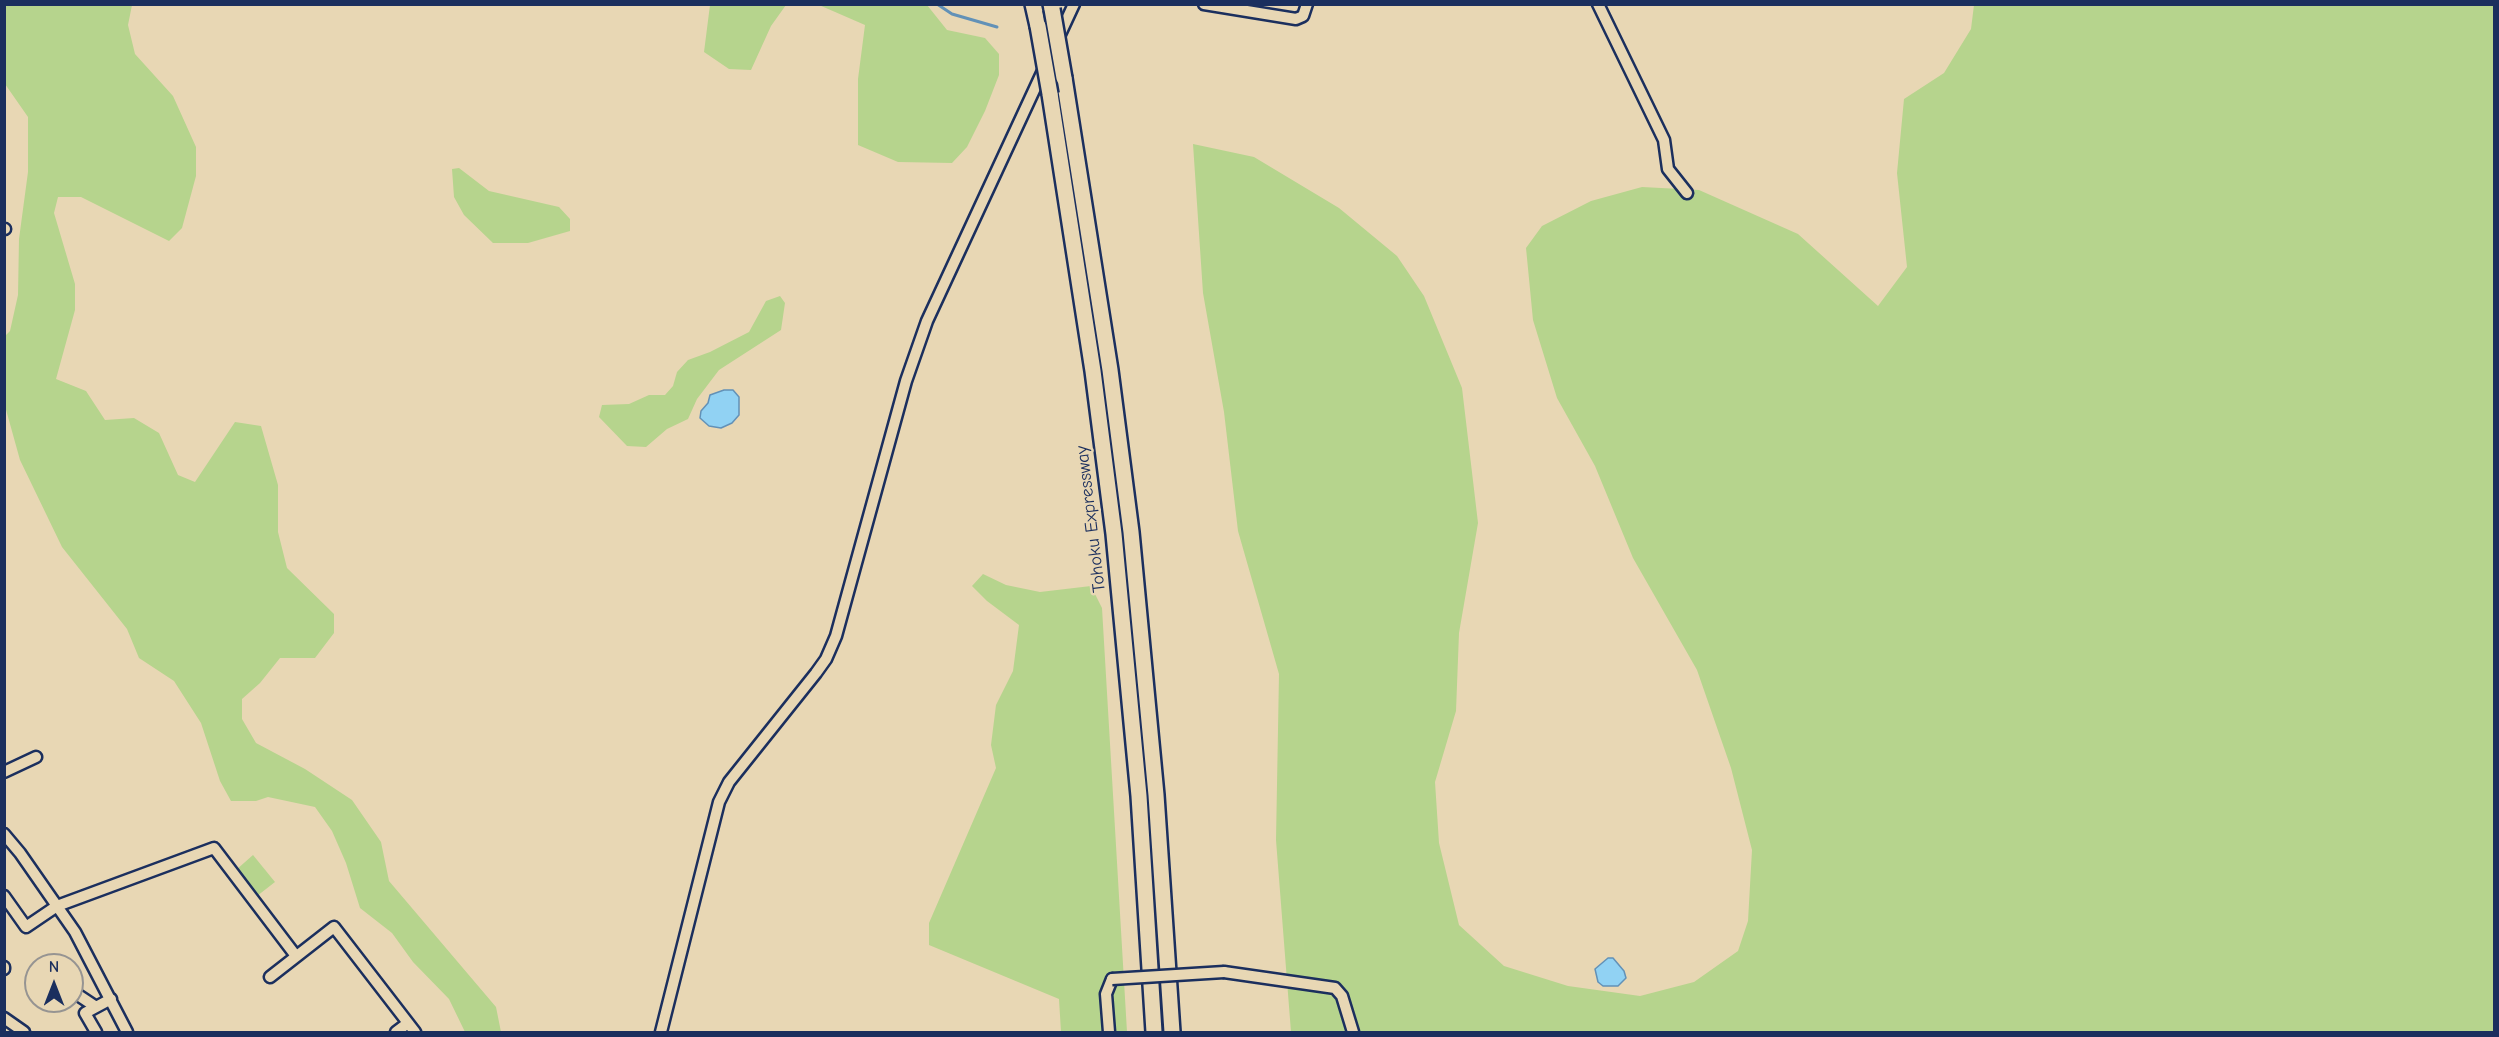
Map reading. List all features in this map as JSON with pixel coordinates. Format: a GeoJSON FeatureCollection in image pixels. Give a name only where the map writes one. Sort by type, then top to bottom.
{"type":"FeatureCollection","features":[{"type":"Feature","properties":{"kind":"highway","name":"Tohoku Expressway"},"geometry":{"type":"LineString","coordinates":[[1033,4],[1050,94],[1091,360],[1114,534],[1139,796],[1154,1032]]}},
{"type":"Feature","properties":{"kind":"highway","name":"Tohoku Expressway"},"geometry":{"type":"LineString","coordinates":[[1051,7],[1109,358],[1131,532],[1156,795],[1172,1032]]}},
{"type":"Feature","properties":{"kind":"street"},"geometry":{"type":"LineString","coordinates":[[662,1032],[719,802],[729,782],[826,659],[836,636],[906,381],[927,321],[1074,4]]}},
{"type":"Feature","properties":{"kind":"street"},"geometry":{"type":"LineString","coordinates":[[1204,4],[1296,20],[1302,16],[1307,4]]}},
{"type":"Feature","properties":{"kind":"street"},"geometry":{"type":"LineString","coordinates":[[1598,4],[1664,140],[1668,169],[1687,193]]}},
{"type":"Feature","properties":{"kind":"street"},"geometry":{"type":"LineString","coordinates":[[4,772],[36,757]]}},
{"type":"Feature","properties":{"kind":"street"},"geometry":{"type":"LineString","coordinates":[[4,834],[75,932],[127,1032]]}},
{"type":"Feature","properties":{"kind":"street"},"geometry":{"type":"LineString","coordinates":[[4,896],[26,927],[57,906],[214,848],[296,956]]}},
{"type":"Feature","properties":{"kind":"street"},"geometry":{"type":"LineString","coordinates":[[270,977],[333,927],[412,1028],[396,1032]]}},
{"type":"Feature","properties":{"kind":"street"},"geometry":{"type":"LineString","coordinates":[[1108,1032],[1106,994],[1112,979],[1224,972],[1335,988],[1342,996],[1353,1032]]}},
{"type":"Feature","properties":{"kind":"street"},"geometry":{"type":"LineString","coordinates":[[84,999],[96,1007]]}},
{"type":"Feature","properties":{"kind":"street"},"geometry":{"type":"LineString","coordinates":[[96,1032],[85,1013],[111,999]]}},
{"type":"Feature","properties":{"kind":"street"},"geometry":{"type":"LineString","coordinates":[[4,1018],[24,1032]]}},
{"type":"Feature","properties":{"kind":"green space"},"geometry":{"type":"Polygon","coordinates":[[[4,5],[132,5],[128,25],[135,54],[173,96],[196,147],[196,176],[182,228],[169,241],[81,197],[58,197],[54,213],[75,284],[75,310],[56,379],[86,391],[105,420],[134,418],[159,433],[178,475],[195,482],[235,422],[261,426],[278,485],[278,532],[287,568],[334,614],[334,633],[315,658],[280,658],[260,683],[242,699],[242,719],[256,743],[305,769],[352,800],[381,842],[389,881],[496,1007],[501,1032],[465,1032],[449,999],[413,962],[392,933],[360,908],[346,863],[332,831],[315,807],[268,797],[256,801],[231,801],[220,781],[201,723],[174,681],[139,658],[127,629],[62,547],[20,460],[5,406],[5,336],[10,331],[18,295],[19,239],[28,172],[28,117],[5,84],[4,5]]]}},
{"type":"Feature","properties":{"kind":"green space"},"geometry":{"type":"Polygon","coordinates":[[[710,5],[786,5],[771,26],[751,70],[729,69],[704,52],[710,5]]]}},
{"type":"Feature","properties":{"kind":"green space"},"geometry":{"type":"Polygon","coordinates":[[[819,5],[927,5],[947,30],[985,38],[999,54],[999,75],[985,111],[967,147],[952,163],[898,162],[858,145],[858,79],[865,25],[819,5]]]}},
{"type":"Feature","properties":{"kind":"green space"},"geometry":{"type":"Polygon","coordinates":[[[1974,5],[2494,5],[2494,1032],[1291,1032],[1276,840],[1279,674],[1238,531],[1224,412],[1203,293],[1193,144],[1254,157],[1339,208],[1397,256],[1424,296],[1462,388],[1478,523],[1459,633],[1456,711],[1435,782],[1439,843],[1459,925],[1504,966],[1568,986],[1640,996],[1694,982],[1738,951],[1748,921],[1752,850],[1731,768],[1697,670],[1633,558],[1595,466],[1557,398],[1533,320],[1526,248],[1542,226],[1591,201],[1642,187],[1699,190],[1798,234],[1878,306],[1907,267],[1897,173],[1904,99],[1944,73],[1971,29],[1974,5]]]}},
{"type":"Feature","properties":{"kind":"green space"},"geometry":{"type":"Polygon","coordinates":[[[459,168],[489,191],[559,207],[570,219],[570,231],[528,243],[493,243],[464,215],[454,197],[452,169],[459,168]]]}},
{"type":"Feature","properties":{"kind":"green space"},"geometry":{"type":"Polygon","coordinates":[[[780,296],[785,303],[781,330],[719,370],[697,399],[688,419],[667,429],[646,447],[627,446],[599,417],[602,405],[629,404],[649,395],[665,395],[673,386],[677,372],[688,360],[710,352],[749,332],[766,301],[780,296]]]}},
{"type":"Feature","properties":{"kind":"green space"},"geometry":{"type":"Polygon","coordinates":[[[983,574],[1006,585],[1040,592],[1091,586],[1102,608],[1127,1032],[1061,1032],[1059,999],[929,945],[929,923],[996,768],[991,745],[996,705],[1013,671],[1019,625],[987,601],[972,586],[983,574]]]}},
{"type":"Feature","properties":{"kind":"green space"},"geometry":{"type":"Polygon","coordinates":[[[253,855],[275,882],[257,896],[236,870],[253,855]]]}},
{"type":"Feature","properties":{"kind":"water"},"geometry":{"type":"Polygon","coordinates":[[[724,390],[733,390],[739,397],[739,415],[732,423],[721,428],[709,426],[700,418],[701,411],[708,403],[710,395],[724,390]]]}},
{"type":"Feature","properties":{"kind":"water"},"geometry":{"type":"Polygon","coordinates":[[[1608,958],[1613,958],[1624,971],[1626,978],[1618,986],[1603,986],[1598,982],[1595,969],[1608,958]]]}},
{"type":"Feature","properties":{"kind":"waterway"},"geometry":{"type":"LineString","coordinates":[[937,4],[952,14],[997,27]]}}]}
